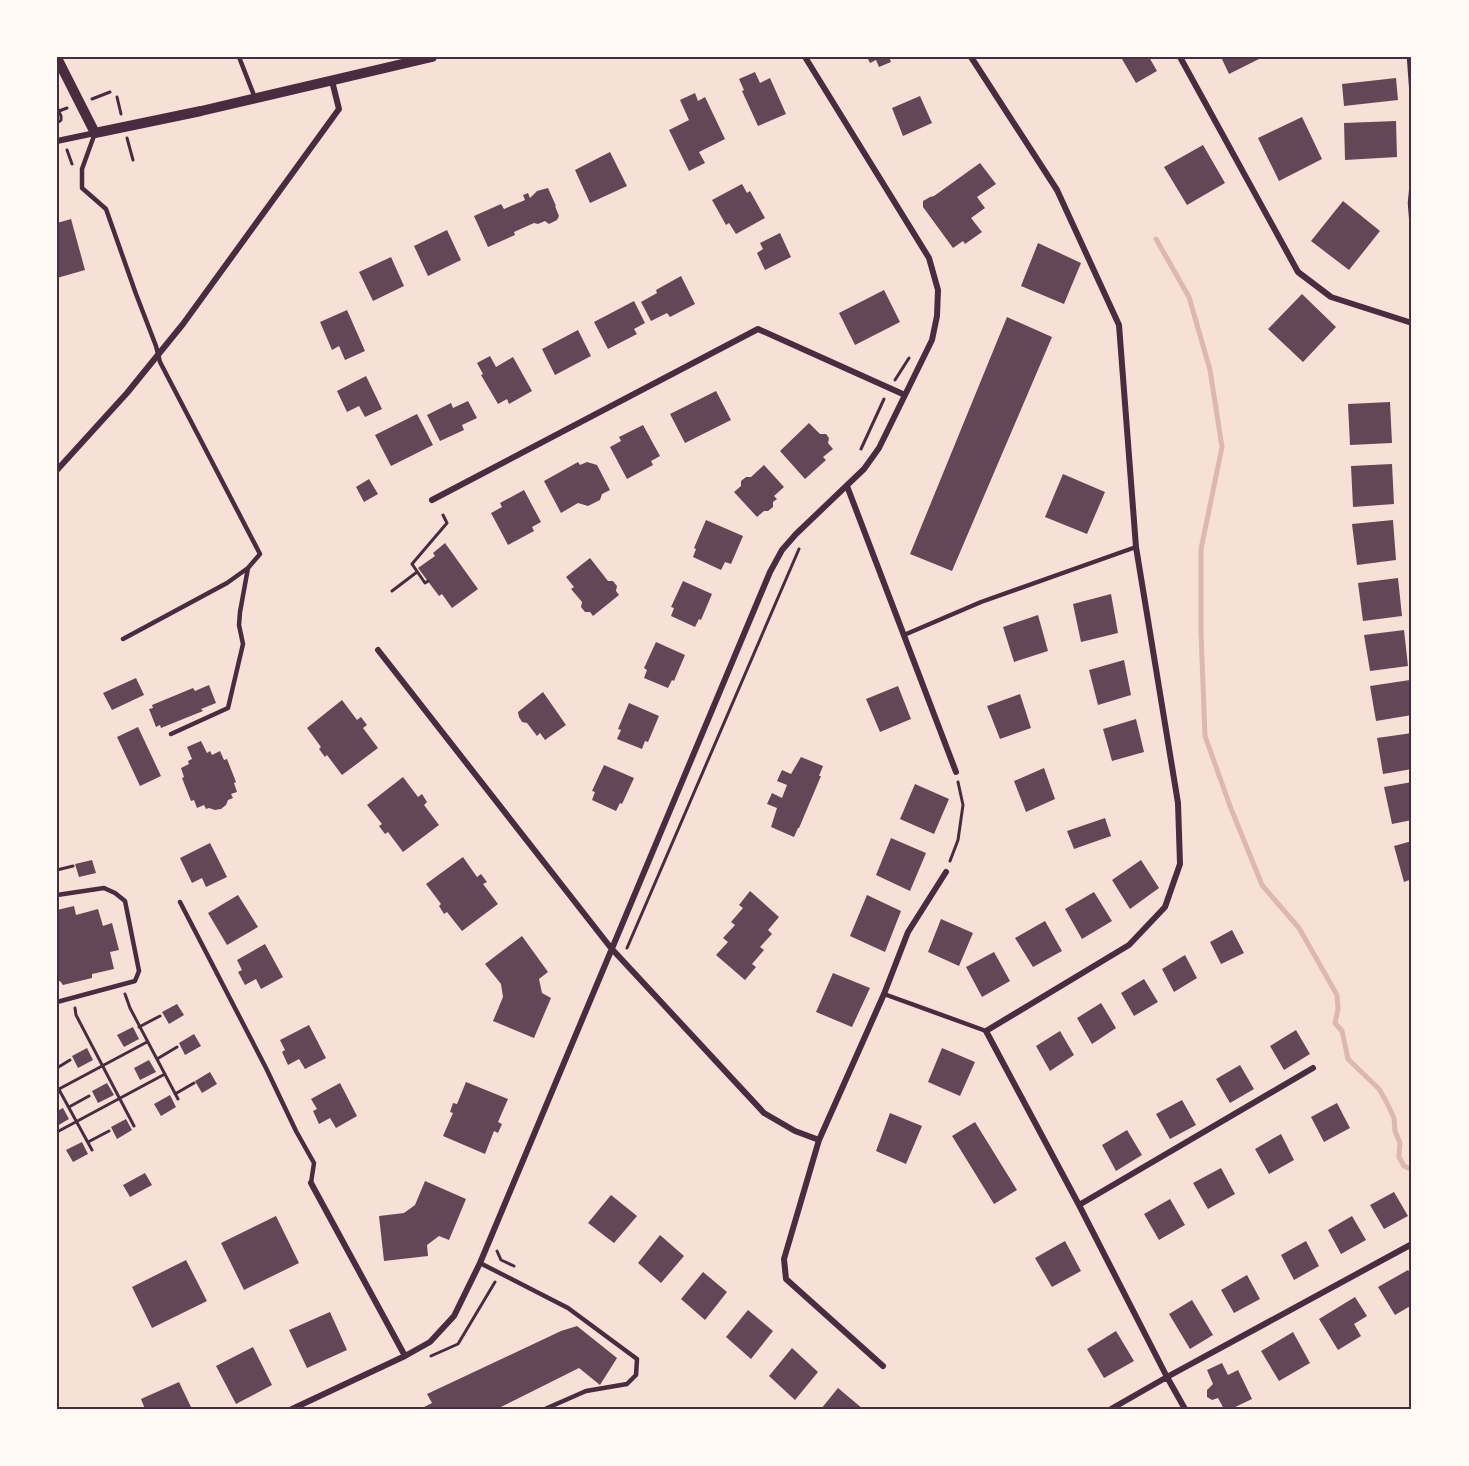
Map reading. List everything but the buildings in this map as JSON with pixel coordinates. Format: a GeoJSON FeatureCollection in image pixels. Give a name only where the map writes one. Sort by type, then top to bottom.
{"type":"FeatureCollection","features":[{"type":"Feature","properties":{"kind":"street"},"geometry":{"type":"LineString","coordinates":[[57,141],[201,111],[332,81],[409,60],[432,57]]}},
{"type":"Feature","properties":{"kind":"street"},"geometry":{"type":"LineString","coordinates":[[292,1409],[430,1342],[454,1316],[480,1263],[770,572],[782,550],[796,534],[864,469],[879,448],[932,340],[937,316],[938,290],[929,258],[805,57]]}},
{"type":"Feature","properties":{"kind":"street"},"geometry":{"type":"LineString","coordinates":[[970,57],[1057,190],[1119,326],[1136,547],[1178,803],[1180,864],[1165,907],[1129,945],[986,1031],[1185,1409]]}},
{"type":"Feature","properties":{"kind":"street"},"geometry":{"type":"LineString","coordinates":[[1180,57],[1298,272],[1331,297],[1412,323]]}},
{"type":"Feature","properties":{"kind":"street"},"geometry":{"type":"LineString","coordinates":[[57,58],[94,133]]}},
{"type":"Feature","properties":{"kind":"street"},"geometry":{"type":"LineString","coordinates":[[57,470],[127,393],[183,324],[339,109],[332,81]]}},
{"type":"Feature","properties":{"kind":"street"},"geometry":{"type":"LineString","coordinates":[[432,500],[758,329],[905,395]]}},
{"type":"Feature","properties":{"kind":"street"},"geometry":{"type":"LineString","coordinates":[[847,486],[956,772]]}},
{"type":"Feature","properties":{"kind":"street"},"geometry":{"type":"LineString","coordinates":[[378,650],[611,948],[764,1113],[795,1131],[819,1140]]}},
{"type":"Feature","properties":{"kind":"street"},"geometry":{"type":"LineString","coordinates":[[883,1366],[786,1279],[784,1259],[819,1140],[884,994],[908,932],[946,872]]}},
{"type":"Feature","properties":{"kind":"street"},"geometry":{"type":"LineString","coordinates":[[1079,1205],[1313,1068]]}},
{"type":"Feature","properties":{"kind":"street"},"geometry":{"type":"LineString","coordinates":[[311,1183],[405,1356]]}},
{"type":"Feature","properties":{"kind":"street"},"geometry":{"type":"LineString","coordinates":[[1111,1409],[1412,1244]]}},
{"type":"Feature","properties":{"kind":"lane"},"geometry":{"type":"LineString","coordinates":[[239,57],[255,98]]}},
{"type":"Feature","properties":{"kind":"lane"},"geometry":{"type":"LineString","coordinates":[[1409,57],[1412,98]]}},
{"type":"Feature","properties":{"kind":"lane"},"geometry":{"type":"LineString","coordinates":[[94,133],[82,169],[82,188],[106,209],[160,362],[260,554],[248,568],[227,583],[123,639]]}},
{"type":"Feature","properties":{"kind":"lane"},"geometry":{"type":"LineString","coordinates":[[1412,182],[1410,203],[1412,229]]}},
{"type":"Feature","properties":{"kind":"lane"},"geometry":{"type":"LineString","coordinates":[[904,635],[981,602],[1136,547]]}},
{"type":"Feature","properties":{"kind":"lane"},"geometry":{"type":"LineString","coordinates":[[171,734],[228,708],[243,644],[239,625],[248,568]]}},
{"type":"Feature","properties":{"kind":"lane"},"geometry":{"type":"LineString","coordinates":[[57,896],[104,888],[115,892],[124,901],[140,971],[135,981],[57,1002]]}},
{"type":"Feature","properties":{"kind":"lane"},"geometry":{"type":"LineString","coordinates":[[180,902],[314,1163],[311,1183]]}},
{"type":"Feature","properties":{"kind":"lane"},"geometry":{"type":"LineString","coordinates":[[884,994],[986,1031]]}},
{"type":"Feature","properties":{"kind":"lane"},"geometry":{"type":"LineString","coordinates":[[480,1263],[568,1308],[637,1359],[636,1375],[627,1384],[585,1391],[545,1409]]}},
{"type":"Feature","properties":{"kind":"path"},"geometry":{"type":"LineString","coordinates":[[57,107],[61,116],[61,120],[57,123]]}},
{"type":"Feature","properties":{"kind":"path"},"geometry":{"type":"LineString","coordinates":[[861,449],[882,403]]}},
{"type":"Feature","properties":{"kind":"path"},"geometry":{"type":"LineString","coordinates":[[428,581],[425,583],[412,564],[447,523],[442,515]]}},
{"type":"Feature","properties":{"kind":"path"},"geometry":{"type":"LineString","coordinates":[[622,960],[801,544]]}},
{"type":"Feature","properties":{"kind":"path"},"geometry":{"type":"LineString","coordinates":[[392,591],[417,572]]}},
{"type":"Feature","properties":{"kind":"path"},"geometry":{"type":"LineString","coordinates":[[946,872],[958,840],[963,805],[956,772]]}},
{"type":"Feature","properties":{"kind":"path"},"geometry":{"type":"LineString","coordinates":[[57,870],[73,866]]}},
{"type":"Feature","properties":{"kind":"path"},"geometry":{"type":"LineString","coordinates":[[122,984],[139,1027],[178,1099]]}},
{"type":"Feature","properties":{"kind":"path"},"geometry":{"type":"LineString","coordinates":[[73,997],[76,1015],[134,1126]]}},
{"type":"Feature","properties":{"kind":"path"},"geometry":{"type":"LineString","coordinates":[[139,1027],[160,1016]]}},
{"type":"Feature","properties":{"kind":"path"},"geometry":{"type":"LineString","coordinates":[[92,1150],[58,1088],[147,1042]]}},
{"type":"Feature","properties":{"kind":"path"},"geometry":{"type":"LineString","coordinates":[[156,1059],[177,1047]]}},
{"type":"Feature","properties":{"kind":"path"},"geometry":{"type":"LineString","coordinates":[[57,1068],[70,1060]]}},
{"type":"Feature","properties":{"kind":"path"},"geometry":{"type":"LineString","coordinates":[[57,1132],[165,1074]]}},
{"type":"Feature","properties":{"kind":"path"},"geometry":{"type":"LineString","coordinates":[[175,1094],[194,1083]]}},
{"type":"Feature","properties":{"kind":"path"},"geometry":{"type":"LineString","coordinates":[[69,1107],[89,1096]]}},
{"type":"Feature","properties":{"kind":"path"},"geometry":{"type":"LineString","coordinates":[[88,1142],[109,1131]]}},
{"type":"Feature","properties":{"kind":"path"},"geometry":{"type":"LineString","coordinates":[[497,1250],[501,1260],[516,1267]]}},
{"type":"Feature","properties":{"kind":"waterway"},"geometry":{"type":"LineString","coordinates":[[1156,239],[1189,297],[1210,370],[1222,447],[1201,549],[1205,736],[1262,885],[1299,928],[1337,995],[1338,1009],[1335,1023],[1342,1031],[1348,1059],[1379,1089],[1386,1101],[1394,1118],[1395,1131],[1400,1143],[1399,1157],[1404,1166],[1412,1170]]}}]}
